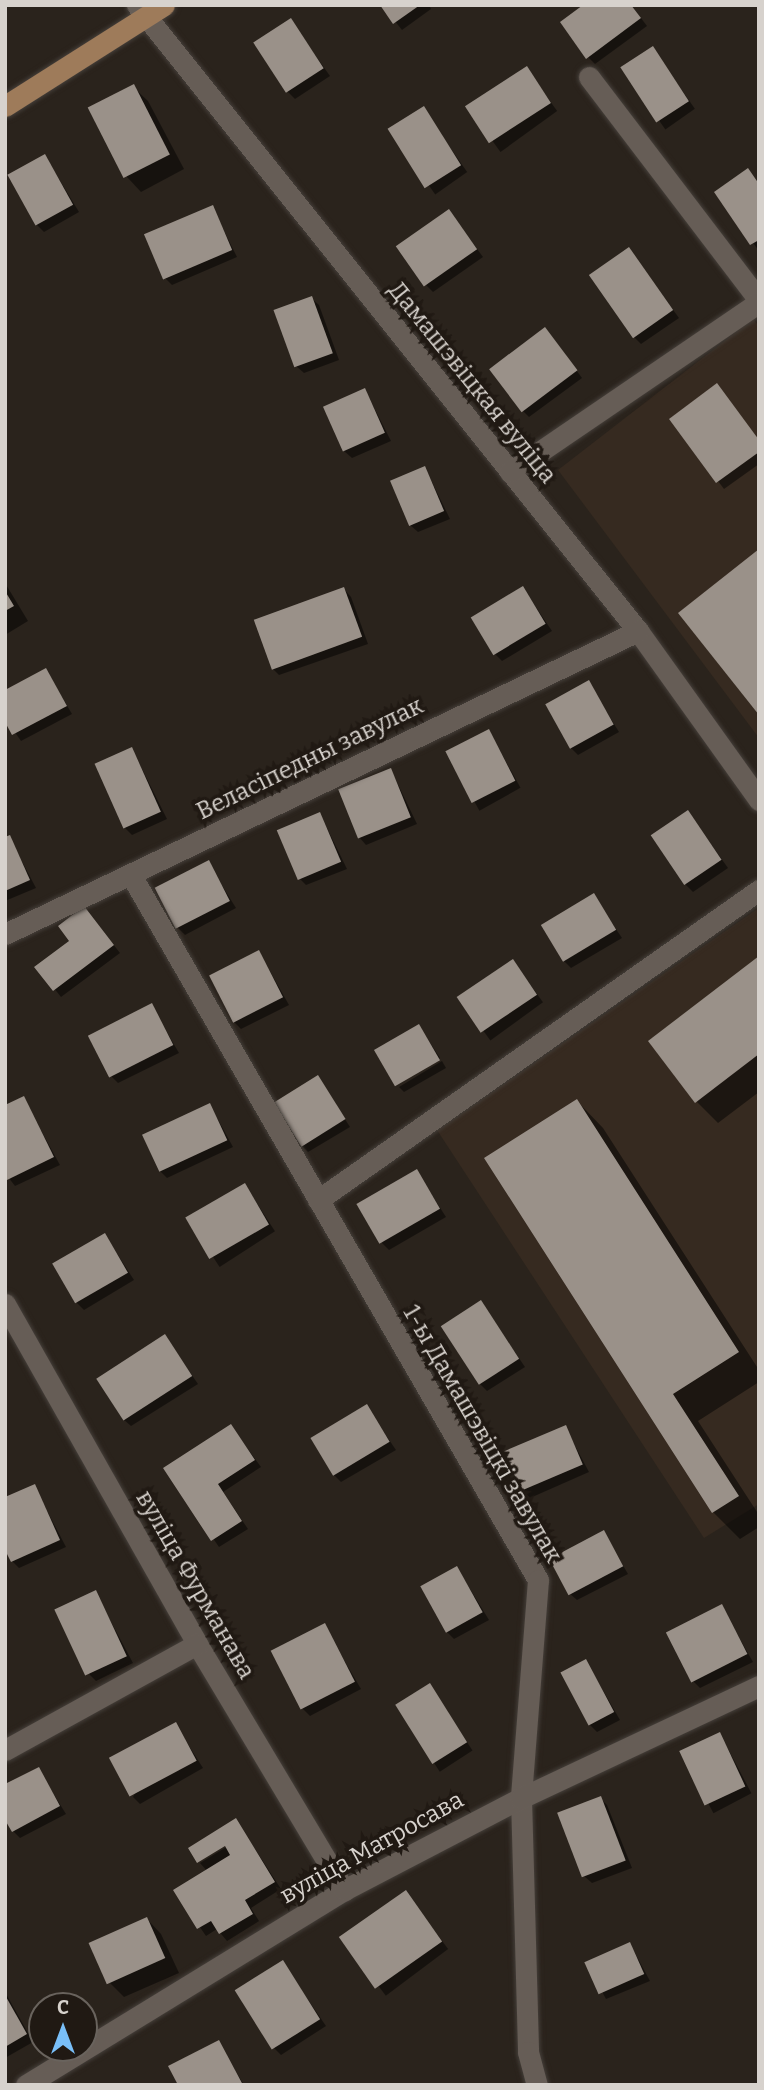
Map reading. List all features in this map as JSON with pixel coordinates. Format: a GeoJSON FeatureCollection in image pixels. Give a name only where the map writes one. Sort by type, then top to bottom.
{"type":"FeatureCollection","features":[{"type":"Feature","properties":{"kind":"main road"},"geometry":{"type":"LineString","coordinates":[[5,106],[141,12],[164,5]]}},
{"type":"Feature","properties":{"kind":"street","name":"Дамашэвіцкая вуліца"},"geometry":{"type":"LineString","coordinates":[[141,12],[638,631],[759,800]]}},
{"type":"Feature","properties":{"kind":"street"},"geometry":{"type":"LineString","coordinates":[[510,472],[759,301],[589,77]]}},
{"type":"Feature","properties":{"kind":"street","name":"Веласіпедны завулак"},"geometry":{"type":"LineString","coordinates":[[5,934],[638,631]]}},
{"type":"Feature","properties":{"kind":"street","name":"1-ы Дамашэвіцкі завулак"},"geometry":{"type":"LineString","coordinates":[[131,875],[538,1580],[521,1798],[528,2052],[537,2085]]}},
{"type":"Feature","properties":{"kind":"street"},"geometry":{"type":"LineString","coordinates":[[318,1200],[759,890]]}},
{"type":"Feature","properties":{"kind":"street","name":"вуліца Фурманава"},"geometry":{"type":"LineString","coordinates":[[5,1304],[197,1644],[344,1890]]}},
{"type":"Feature","properties":{"kind":"street"},"geometry":{"type":"LineString","coordinates":[[5,1750],[197,1644]]}},
{"type":"Feature","properties":{"kind":"street","name":"вуліца Матросава"},"geometry":{"type":"LineString","coordinates":[[26,2085],[344,1890],[521,1798],[759,1686]]}},
{"type":"Feature","properties":{"kind":"shaded area"},"geometry":{"type":"Polygon","coordinates":[[[753,319],[759,326],[759,738],[558,470],[753,319]]]}},
{"type":"Feature","properties":{"kind":"shaded area"},"geometry":{"type":"Polygon","coordinates":[[[759,908],[759,1504],[704,1538],[437,1130],[759,908]]]}},
{"type":"Feature","properties":{"kind":"building"},"geometry":{"type":"Polygon","coordinates":[[[380,5],[420,5],[393,24],[380,5]]]}},
{"type":"Feature","properties":{"kind":"building"},"geometry":{"type":"Polygon","coordinates":[[[583,5],[631,5],[641,18],[586,59],[560,22],[583,5]]]}},
{"type":"Feature","properties":{"kind":"building"},"geometry":{"type":"Polygon","coordinates":[[[291,18],[324,68],[286,93],[253,43],[291,18]]]}},
{"type":"Feature","properties":{"kind":"building"},"geometry":{"type":"Polygon","coordinates":[[[653,46],[689,101],[656,123],[620,67],[653,46]]]}},
{"type":"Feature","properties":{"kind":"building"},"geometry":{"type":"Polygon","coordinates":[[[527,66],[551,103],[489,143],[465,106],[527,66]]]}},
{"type":"Feature","properties":{"kind":"building"},"geometry":{"type":"Polygon","coordinates":[[[134,84],[170,154],[124,178],[88,108],[134,84]]]}},
{"type":"Feature","properties":{"kind":"building"},"geometry":{"type":"Polygon","coordinates":[[[424,106],[461,165],[425,188],[388,129],[424,106]]]}},
{"type":"Feature","properties":{"kind":"building"},"geometry":{"type":"Polygon","coordinates":[[[45,154],[73,205],[36,226],[7,175],[45,154]]]}},
{"type":"Feature","properties":{"kind":"building"},"geometry":{"type":"Polygon","coordinates":[[[748,168],[759,184],[759,240],[750,245],[714,192],[748,168]]]}},
{"type":"Feature","properties":{"kind":"building"},"geometry":{"type":"Polygon","coordinates":[[[213,205],[232,250],[163,279],[144,234],[213,205]]]}},
{"type":"Feature","properties":{"kind":"building"},"geometry":{"type":"Polygon","coordinates":[[[449,209],[477,249],[424,286],[396,246],[449,209]]]}},
{"type":"Feature","properties":{"kind":"building"},"geometry":{"type":"Polygon","coordinates":[[[629,247],[673,310],[633,338],[589,275],[629,247]]]}},
{"type":"Feature","properties":{"kind":"building"},"geometry":{"type":"Polygon","coordinates":[[[312,296],[333,353],[294,367],[273,310],[312,296]]]}},
{"type":"Feature","properties":{"kind":"building"},"geometry":{"type":"Polygon","coordinates":[[[545,327],[577,370],[522,412],[489,369],[545,327]]]}},
{"type":"Feature","properties":{"kind":"building"},"geometry":{"type":"Polygon","coordinates":[[[717,383],[759,440],[759,452],[716,483],[669,419],[717,383]]]}},
{"type":"Feature","properties":{"kind":"building"},"geometry":{"type":"Polygon","coordinates":[[[365,388],[385,433],[343,451],[323,407],[365,388]]]}},
{"type":"Feature","properties":{"kind":"building"},"geometry":{"type":"Polygon","coordinates":[[[425,466],[444,511],[409,526],[390,481],[425,466]]]}},
{"type":"Feature","properties":{"kind":"building"},"geometry":{"type":"Polygon","coordinates":[[[759,549],[759,715],[678,613],[759,549]]]}},
{"type":"Feature","properties":{"kind":"building"},"geometry":{"type":"Polygon","coordinates":[[[523,586],[546,624],[493,655],[471,617],[523,586]]]}},
{"type":"Feature","properties":{"kind":"building"},"geometry":{"type":"Polygon","coordinates":[[[344,587],[362,637],[272,670],[254,620],[344,587]]]}},
{"type":"Feature","properties":{"kind":"building"},"geometry":{"type":"Polygon","coordinates":[[[5,591],[14,606],[5,611],[5,591]]]}},
{"type":"Feature","properties":{"kind":"building"},"geometry":{"type":"Polygon","coordinates":[[[46,668],[67,706],[12,735],[5,722],[5,690],[46,668]]]}},
{"type":"Feature","properties":{"kind":"building"},"geometry":{"type":"Polygon","coordinates":[[[589,680],[614,725],[570,749],[545,704],[589,680]]]}},
{"type":"Feature","properties":{"kind":"building"},"geometry":{"type":"Polygon","coordinates":[[[489,729],[515,781],[472,803],[445,751],[489,729]]]}},
{"type":"Feature","properties":{"kind":"building"},"geometry":{"type":"Polygon","coordinates":[[[132,747],[161,812],[123,829],[95,764],[132,747]]]}},
{"type":"Feature","properties":{"kind":"building"},"geometry":{"type":"Polygon","coordinates":[[[391,768],[411,817],[358,838],[338,789],[391,768]]]}},
{"type":"Feature","properties":{"kind":"building"},"geometry":{"type":"Polygon","coordinates":[[[688,810],[722,860],[684,885],[651,835],[688,810]]]}},
{"type":"Feature","properties":{"kind":"building"},"geometry":{"type":"Polygon","coordinates":[[[320,812],[341,862],[298,880],[277,830],[320,812]]]}},
{"type":"Feature","properties":{"kind":"building"},"geometry":{"type":"Polygon","coordinates":[[[10,835],[30,880],[5,891],[5,837],[10,835]]]}},
{"type":"Feature","properties":{"kind":"building"},"geometry":{"type":"Polygon","coordinates":[[[209,860],[230,901],[176,929],[155,888],[209,860]]]}},
{"type":"Feature","properties":{"kind":"building"},"geometry":{"type":"Polygon","coordinates":[[[594,893],[616,930],[563,962],[541,925],[594,893]]]}},
{"type":"Feature","properties":{"kind":"building"},"geometry":{"type":"Polygon","coordinates":[[[84,906],[114,945],[53,991],[34,967],[69,941],[58,926],[84,906]]]}},
{"type":"Feature","properties":{"kind":"building"},"geometry":{"type":"Polygon","coordinates":[[[259,950],[283,997],[233,1023],[209,975],[259,950]]]}},
{"type":"Feature","properties":{"kind":"building"},"geometry":{"type":"Polygon","coordinates":[[[759,956],[759,1054],[695,1103],[648,1041],[759,956]]]}},
{"type":"Feature","properties":{"kind":"building"},"geometry":{"type":"Polygon","coordinates":[[[513,959],[537,995],[481,1033],[457,997],[513,959]]]}},
{"type":"Feature","properties":{"kind":"building"},"geometry":{"type":"Polygon","coordinates":[[[152,1003],[173,1045],[109,1078],[88,1036],[152,1003]]]}},
{"type":"Feature","properties":{"kind":"building"},"geometry":{"type":"Polygon","coordinates":[[[419,1024],[440,1060],[395,1086],[374,1050],[419,1024]]]}},
{"type":"Feature","properties":{"kind":"building"},"geometry":{"type":"Polygon","coordinates":[[[318,1075],[346,1119],[301,1147],[274,1103],[318,1075]]]}},
{"type":"Feature","properties":{"kind":"building"},"geometry":{"type":"Polygon","coordinates":[[[24,1096],[54,1157],[7,1180],[5,1105],[24,1096]]]}},
{"type":"Feature","properties":{"kind":"building"},"geometry":{"type":"Polygon","coordinates":[[[577,1099],[739,1352],[673,1394],[739,1496],[712,1513],[484,1158],[577,1099]]]}},
{"type":"Feature","properties":{"kind":"building"},"geometry":{"type":"Polygon","coordinates":[[[210,1103],[227,1140],[159,1172],[142,1135],[210,1103]]]}},
{"type":"Feature","properties":{"kind":"building"},"geometry":{"type":"Polygon","coordinates":[[[417,1169],[440,1209],[379,1244],[356,1204],[417,1169]]]}},
{"type":"Feature","properties":{"kind":"building"},"geometry":{"type":"Polygon","coordinates":[[[245,1183],[269,1225],[209,1259],[185,1218],[245,1183]]]}},
{"type":"Feature","properties":{"kind":"building"},"geometry":{"type":"Polygon","coordinates":[[[105,1233],[128,1273],[75,1303],[52,1264],[105,1233]]]}},
{"type":"Feature","properties":{"kind":"building"},"geometry":{"type":"Polygon","coordinates":[[[481,1300],[519,1359],[479,1385],[441,1326],[481,1300]]]}},
{"type":"Feature","properties":{"kind":"building"},"geometry":{"type":"Polygon","coordinates":[[[165,1334],[192,1376],[123,1421],[96,1379],[165,1334]]]}},
{"type":"Feature","properties":{"kind":"building"},"geometry":{"type":"Polygon","coordinates":[[[367,1404],[390,1442],[333,1476],[310,1438],[367,1404]]]}},
{"type":"Feature","properties":{"kind":"building"},"geometry":{"type":"Polygon","coordinates":[[[231,1424],[255,1460],[218,1484],[242,1521],[211,1541],[163,1468],[231,1424]]]}},
{"type":"Feature","properties":{"kind":"building"},"geometry":{"type":"Polygon","coordinates":[[[566,1425],[583,1465],[521,1491],[504,1451],[566,1425]]]}},
{"type":"Feature","properties":{"kind":"building"},"geometry":{"type":"Polygon","coordinates":[[[35,1484],[60,1540],[11,1562],[5,1550],[5,1497],[35,1484]]]}},
{"type":"Feature","properties":{"kind":"building"},"geometry":{"type":"Polygon","coordinates":[[[604,1530],[623,1566],[569,1595],[549,1559],[604,1530]]]}},
{"type":"Feature","properties":{"kind":"building"},"geometry":{"type":"Polygon","coordinates":[[[457,1566],[483,1612],[446,1633],[420,1586],[457,1566]]]}},
{"type":"Feature","properties":{"kind":"building"},"geometry":{"type":"Polygon","coordinates":[[[96,1590],[127,1656],[85,1676],[54,1609],[96,1590]]]}},
{"type":"Feature","properties":{"kind":"building"},"geometry":{"type":"Polygon","coordinates":[[[722,1604],[747,1654],[691,1682],[666,1633],[722,1604]]]}},
{"type":"Feature","properties":{"kind":"building"},"geometry":{"type":"Polygon","coordinates":[[[325,1623],[355,1682],[301,1709],[271,1651],[325,1623]]]}},
{"type":"Feature","properties":{"kind":"building"},"geometry":{"type":"Polygon","coordinates":[[[586,1659],[614,1712],[589,1726],[560,1673],[586,1659]]]}},
{"type":"Feature","properties":{"kind":"building"},"geometry":{"type":"Polygon","coordinates":[[[430,1683],[467,1742],[432,1764],[395,1705],[430,1683]]]}},
{"type":"Feature","properties":{"kind":"building"},"geometry":{"type":"Polygon","coordinates":[[[176,1722],[197,1761],[130,1797],[109,1758],[176,1722]]]}},
{"type":"Feature","properties":{"kind":"building"},"geometry":{"type":"Polygon","coordinates":[[[720,1732],[745,1786],[705,1805],[679,1751],[720,1732]]]}},
{"type":"Feature","properties":{"kind":"building"},"geometry":{"type":"Polygon","coordinates":[[[39,1767],[60,1806],[12,1832],[5,1820],[5,1784],[39,1767]]]}},
{"type":"Feature","properties":{"kind":"building"},"geometry":{"type":"Polygon","coordinates":[[[601,1796],[626,1860],[582,1877],[557,1813],[601,1796]]]}},
{"type":"Feature","properties":{"kind":"building"},"geometry":{"type":"Polygon","coordinates":[[[236,1818],[275,1882],[245,1900],[253,1914],[219,1934],[211,1921],[197,1929],[173,1890],[230,1855],[225,1846],[197,1863],[188,1848],[236,1818]]]}},
{"type":"Feature","properties":{"kind":"building"},"geometry":{"type":"Polygon","coordinates":[[[406,1890],[442,1942],[375,1989],[339,1937],[406,1890]]]}},
{"type":"Feature","properties":{"kind":"building"},"geometry":{"type":"Polygon","coordinates":[[[147,1917],[165,1958],[107,1984],[89,1943],[147,1917]]]}},
{"type":"Feature","properties":{"kind":"building"},"geometry":{"type":"Polygon","coordinates":[[[630,1942],[644,1974],[599,1994],[584,1962],[630,1942]]]}},
{"type":"Feature","properties":{"kind":"building"},"geometry":{"type":"Polygon","coordinates":[[[283,1960],[320,2019],[272,2050],[235,1990],[283,1960]]]}},
{"type":"Feature","properties":{"kind":"building"},"geometry":{"type":"Polygon","coordinates":[[[5,1995],[27,2034],[5,2047],[5,1995]]]}},
{"type":"Feature","properties":{"kind":"building"},"geometry":{"type":"Polygon","coordinates":[[[219,2040],[243,2085],[178,2085],[168,2066],[219,2040]]]}}]}
